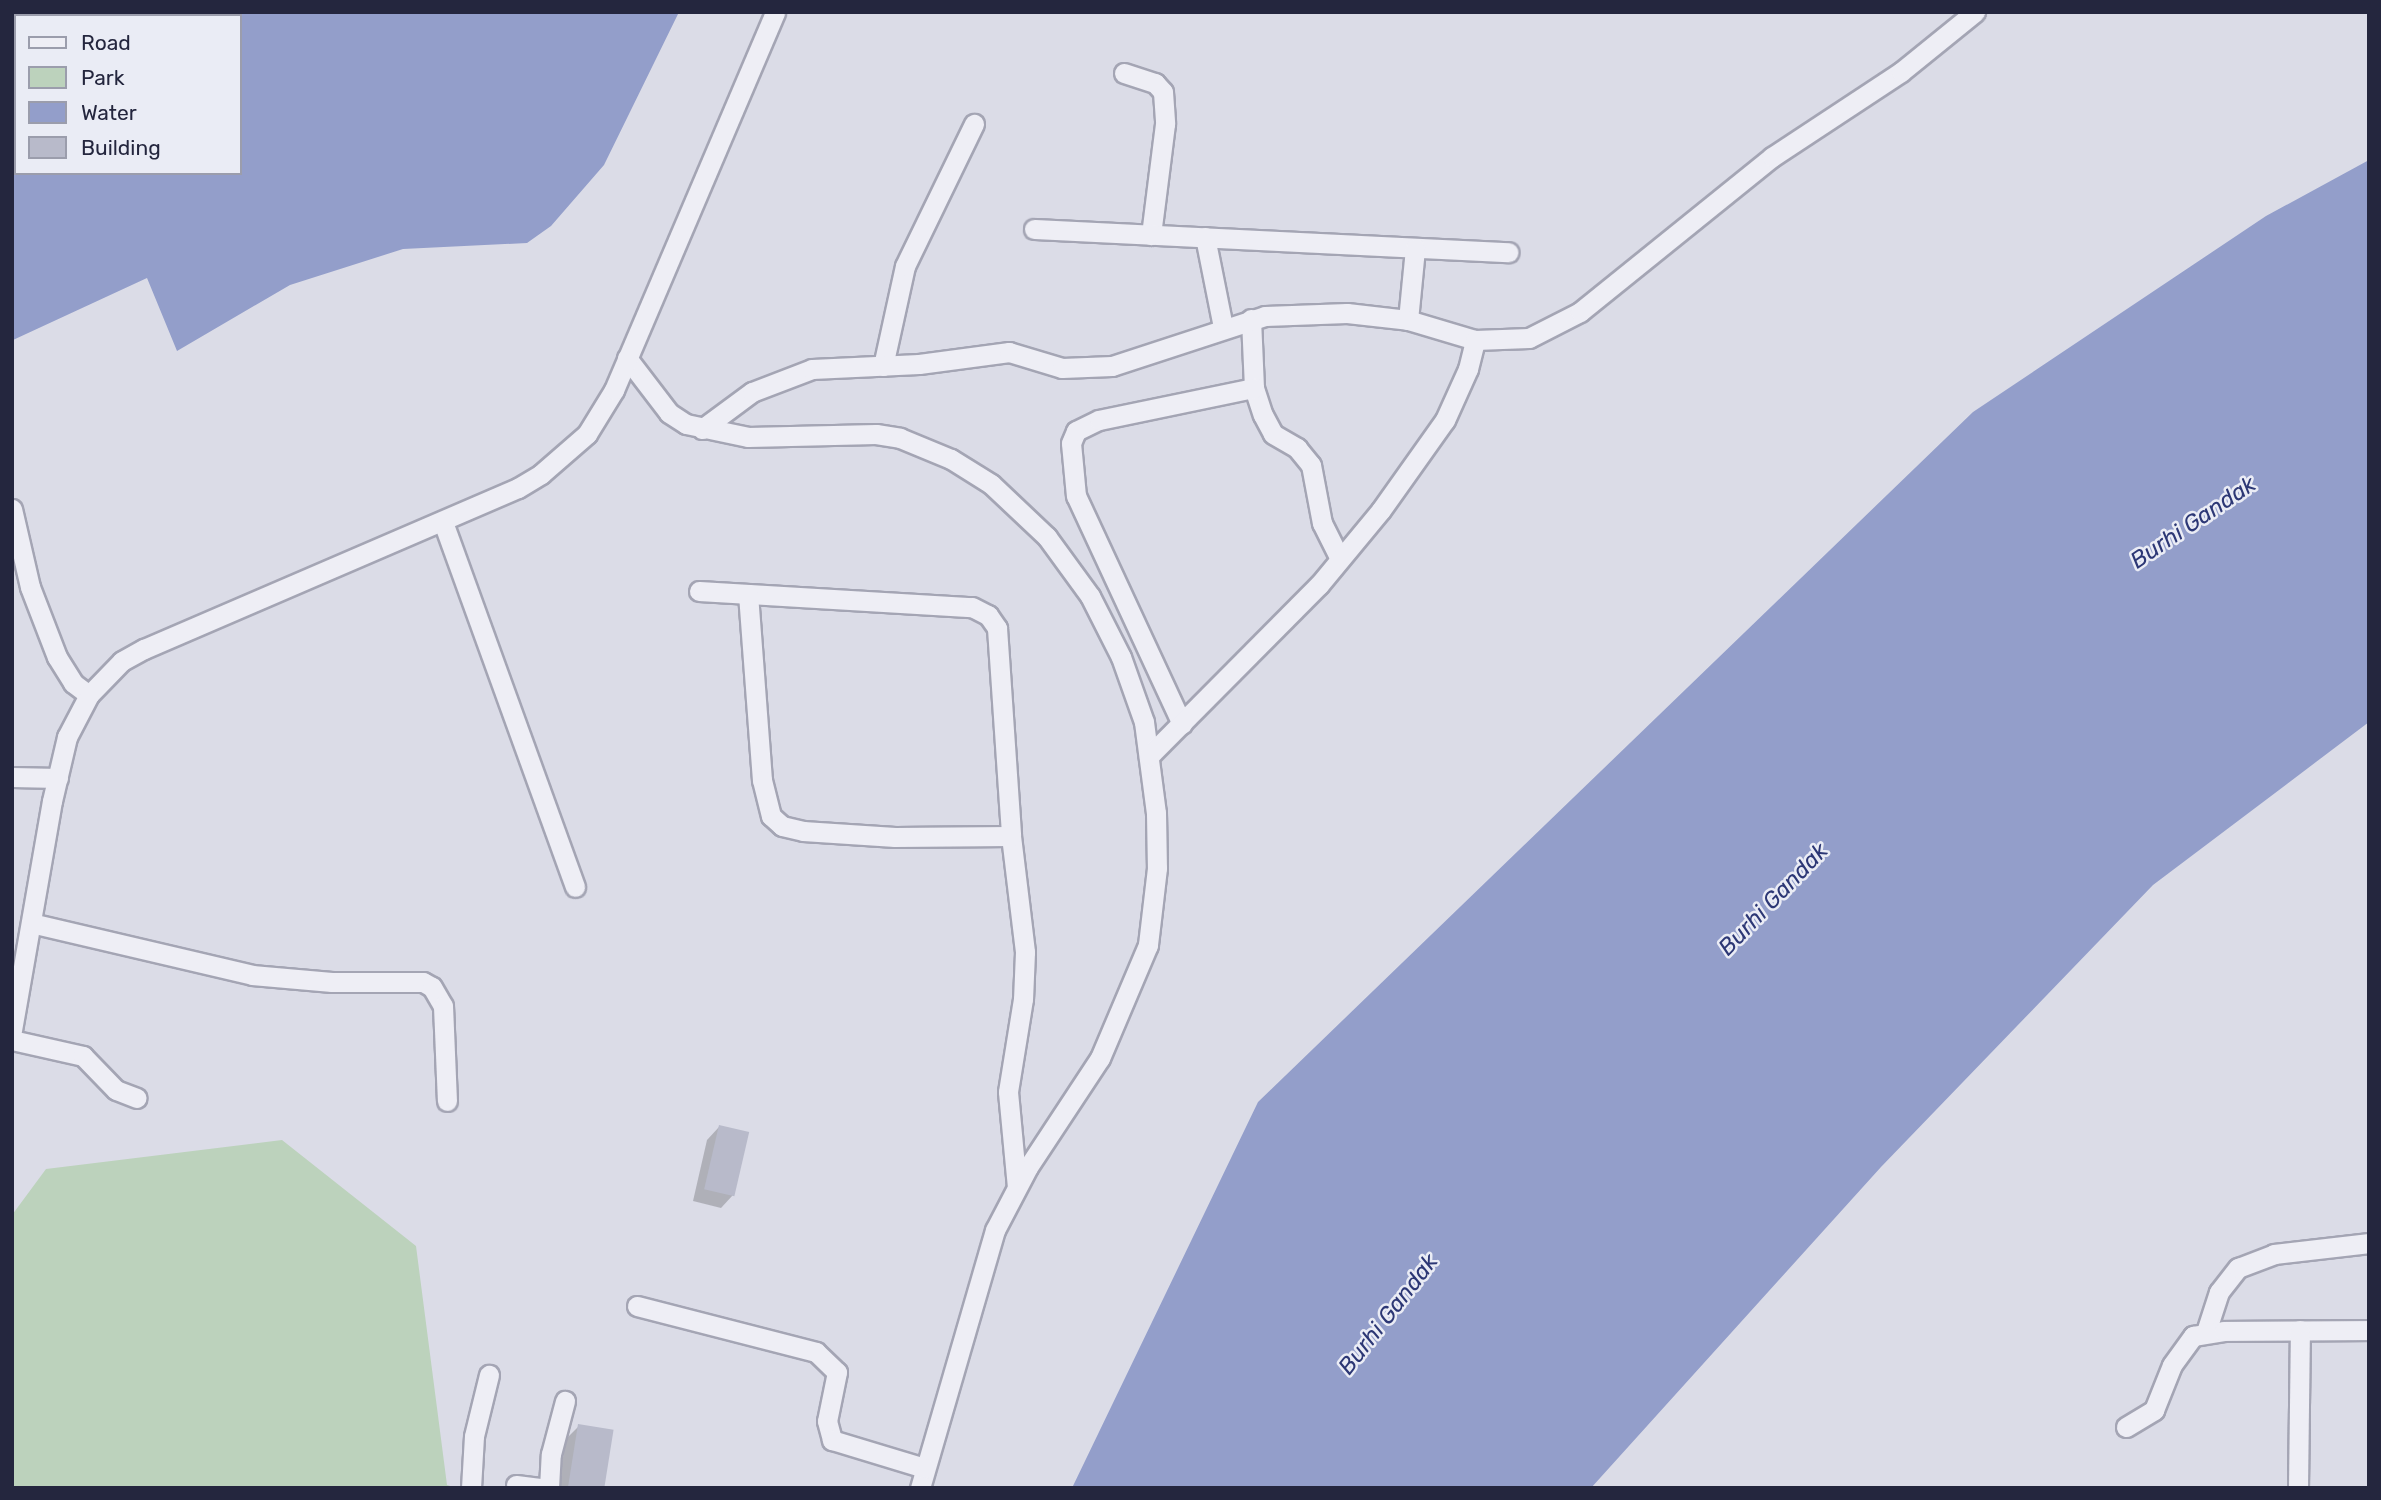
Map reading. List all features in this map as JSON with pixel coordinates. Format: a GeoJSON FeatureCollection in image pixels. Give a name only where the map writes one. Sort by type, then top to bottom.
{"type":"FeatureCollection","features":[{"type":"Feature","properties":{"kind":"street"},"geometry":{"type":"LineString","coordinates":[[12,1030],[58,778],[75,716],[89,695],[122,662],[144,649],[518,488],[564,457],[602,412],[775,12]]}},
{"type":"Feature","properties":{"kind":"street"},"geometry":{"type":"LineString","coordinates":[[702,429],[752,392],[788,375],[812,369],[884,366],[1009,352],[1062,368],[1112,366],[1251,319],[1314,313],[1408,320],[1475,340],[1529,338],[1580,312],[1772,157],[1901,72],[1975,12]]}},
{"type":"Feature","properties":{"kind":"street"},"geometry":{"type":"LineString","coordinates":[[1124,74],[1155,83],[1163,92],[1165,124],[1151,235]]}},
{"type":"Feature","properties":{"kind":"street"},"geometry":{"type":"LineString","coordinates":[[884,366],[905,266],[974,124]]}},
{"type":"Feature","properties":{"kind":"street"},"geometry":{"type":"LineString","coordinates":[[1034,229],[1508,252]]}},
{"type":"Feature","properties":{"kind":"street"},"geometry":{"type":"LineString","coordinates":[[1205,237],[1223,327]]}},
{"type":"Feature","properties":{"kind":"street"},"geometry":{"type":"LineString","coordinates":[[1408,320],[1415,248]]}},
{"type":"Feature","properties":{"kind":"street"},"geometry":{"type":"LineString","coordinates":[[1251,319],[1254,388],[1273,434],[1297,448],[1311,465],[1322,523],[1340,559]]}},
{"type":"Feature","properties":{"kind":"street"},"geometry":{"type":"LineString","coordinates":[[1149,756],[1340,559],[1414,467],[1445,420],[1468,369],[1475,340]]}},
{"type":"Feature","properties":{"kind":"street"},"geometry":{"type":"LineString","coordinates":[[627,358],[669,413],[702,429],[748,437],[876,434],[900,438],[951,459],[991,484],[1039,529],[1090,596],[1133,687],[1149,756],[1157,868],[1148,945],[1100,1058],[1017,1187],[985,1256],[919,1488]]}},
{"type":"Feature","properties":{"kind":"street"},"geometry":{"type":"LineString","coordinates":[[1182,724],[1076,496],[1071,443],[1076,431],[1099,420],[1254,388]]}},
{"type":"Feature","properties":{"kind":"street"},"geometry":{"type":"LineString","coordinates":[[12,509],[30,587],[52,646],[74,682],[89,695]]}},
{"type":"Feature","properties":{"kind":"street"},"geometry":{"type":"LineString","coordinates":[[443,522],[575,887]]}},
{"type":"Feature","properties":{"kind":"street"},"geometry":{"type":"LineString","coordinates":[[699,591],[972,607],[988,615],[1000,637],[1011,836],[1026,974],[1008,1092],[1017,1187]]}},
{"type":"Feature","properties":{"kind":"street"},"geometry":{"type":"LineString","coordinates":[[748,594],[761,780],[771,816],[782,826],[803,831],[895,837],[1011,836]]}},
{"type":"Feature","properties":{"kind":"street"},"geometry":{"type":"LineString","coordinates":[[12,777],[58,778]]}},
{"type":"Feature","properties":{"kind":"street"},"geometry":{"type":"LineString","coordinates":[[31,923],[252,975],[332,982],[423,982],[432,987],[443,1006],[447,1101]]}},
{"type":"Feature","properties":{"kind":"street"},"geometry":{"type":"LineString","coordinates":[[12,1040],[83,1056],[116,1090],[137,1098]]}},
{"type":"Feature","properties":{"kind":"street"},"geometry":{"type":"LineString","coordinates":[[2206,1332],[2219,1292],[2238,1268],[2274,1254],[2369,1243]]}},
{"type":"Feature","properties":{"kind":"street"},"geometry":{"type":"LineString","coordinates":[[638,1306],[816,1352],[837,1372],[827,1421],[832,1440],[925,1468]]}},
{"type":"Feature","properties":{"kind":"street"},"geometry":{"type":"LineString","coordinates":[[2298,1488],[2300,1330]]}},
{"type":"Feature","properties":{"kind":"street"},"geometry":{"type":"LineString","coordinates":[[2126,1427],[2154,1410],[2183,1344],[2206,1332],[2369,1330]]}},
{"type":"Feature","properties":{"kind":"street"},"geometry":{"type":"LineString","coordinates":[[471,1488],[474,1436],[488,1375]]}},
{"type":"Feature","properties":{"kind":"street"},"geometry":{"type":"LineString","coordinates":[[549,1488],[551,1454],[565,1401]]}},
{"type":"Feature","properties":{"kind":"street"},"geometry":{"type":"LineString","coordinates":[[516,1485],[542,1488]]}},
{"type":"Feature","properties":{"kind":"green space"},"geometry":{"type":"Polygon","coordinates":[[[282,1140],[416,1246],[447,1485],[457,1488],[12,1488],[12,1215],[46,1169],[282,1140]]]}},
{"type":"Feature","properties":{"kind":"water"},"geometry":{"type":"Polygon","coordinates":[[[12,12],[679,12],[604,165],[551,226],[527,243],[403,249],[290,285],[177,351],[147,278],[13,340],[12,12]]]}},
{"type":"Feature","properties":{"kind":"water","name":"Burhi Gandak"},"geometry":{"type":"Polygon","coordinates":[[[2369,160],[2369,722],[2153,885],[1881,1167],[1591,1488],[1072,1488],[1258,1102],[1973,412],[2266,216],[2369,160]]]}},
{"type":"Feature","properties":{"kind":"building"},"geometry":{"type":"Polygon","coordinates":[[[719,1125],[749,1132],[734,1196],[704,1189],[719,1125]]]}},
{"type":"Feature","properties":{"kind":"building"},"geometry":{"type":"Polygon","coordinates":[[[578,1424],[614,1430],[604,1488],[568,1488],[578,1424]]]}}]}
